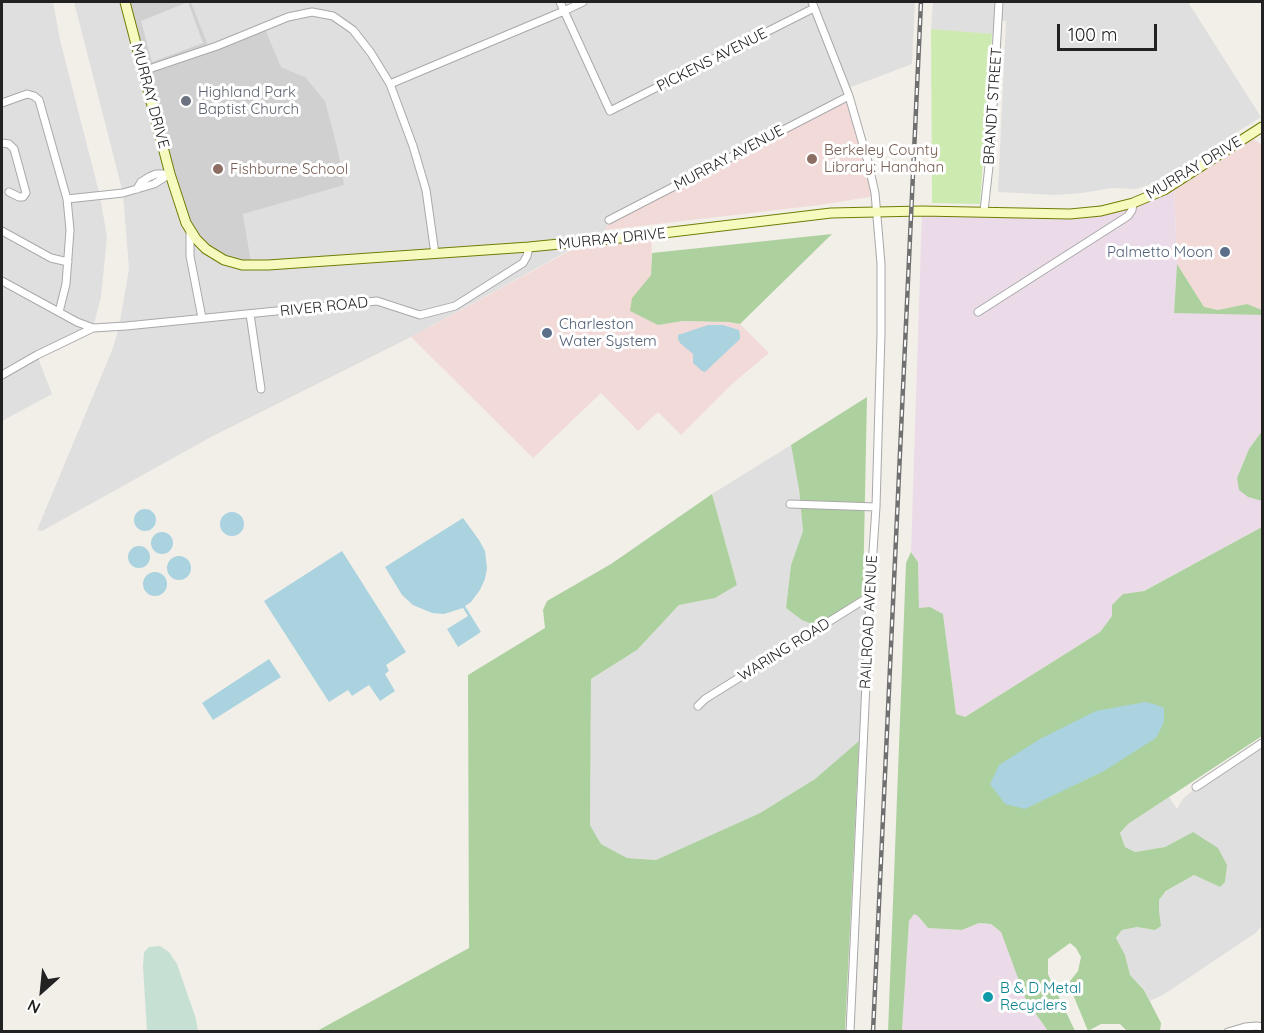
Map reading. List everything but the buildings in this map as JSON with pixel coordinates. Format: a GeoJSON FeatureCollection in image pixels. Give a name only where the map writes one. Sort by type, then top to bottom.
{"type":"FeatureCollection","features":[{"type":"Feature","properties":{"kind":"street","name":"MURRAY DRIVE"},"geometry":{"type":"LineString","coordinates":[[125,2],[183,216],[198,242],[218,257],[248,266],[530,247],[831,213],[984,211],[1070,214],[1107,210],[1133,203],[1164,190],[1263,127]]}},
{"type":"Feature","properties":{"kind":"street"},"geometry":{"type":"LineString","coordinates":[[560,2],[564,11]]}},
{"type":"Feature","properties":{"kind":"street"},"geometry":{"type":"LineString","coordinates":[[390,84],[583,2]]}},
{"type":"Feature","properties":{"kind":"street","name":"BRANDT STREET"},"geometry":{"type":"LineString","coordinates":[[984,211],[990,157],[999,2]]}},
{"type":"Feature","properties":{"kind":"street","name":"PICKENS AVENUE"},"geometry":{"type":"LineString","coordinates":[[564,11],[610,111],[813,5]]}},
{"type":"Feature","properties":{"kind":"street","name":"RAILROAD AVENUE"},"geometry":{"type":"LineString","coordinates":[[813,5],[849,96],[868,162],[875,193],[881,264],[876,507],[850,1032]]}},
{"type":"Feature","properties":{"kind":"street"},"geometry":{"type":"LineString","coordinates":[[143,71],[217,46],[288,17],[312,12],[333,16],[353,30],[371,53],[390,84],[413,146],[426,190],[435,254]]}},
{"type":"Feature","properties":{"kind":"street"},"geometry":{"type":"LineString","coordinates":[[2,103],[27,94],[38,99],[67,199],[70,230],[68,262],[66,284],[59,312]]}},
{"type":"Feature","properties":{"kind":"street","name":"MURRAY AVENUE"},"geometry":{"type":"LineString","coordinates":[[609,220],[849,96]]}},
{"type":"Feature","properties":{"kind":"street"},"geometry":{"type":"LineString","coordinates":[[2,142],[14,149],[26,193],[23,197],[19,197],[9,192]]}},
{"type":"Feature","properties":{"kind":"street"},"geometry":{"type":"LineString","coordinates":[[67,199],[118,194],[154,184],[170,174]]}},
{"type":"Feature","properties":{"kind":"street"},"geometry":{"type":"LineString","coordinates":[[978,312],[1128,216],[1133,203]]}},
{"type":"Feature","properties":{"kind":"street"},"geometry":{"type":"LineString","coordinates":[[190,230],[190,256],[202,318]]}},
{"type":"Feature","properties":{"kind":"street"},"geometry":{"type":"LineString","coordinates":[[2,231],[51,258],[68,262]]}},
{"type":"Feature","properties":{"kind":"street","name":"RIVER ROAD"},"geometry":{"type":"LineString","coordinates":[[93,328],[377,301],[420,315],[455,306],[523,263],[530,247]]}},
{"type":"Feature","properties":{"kind":"street"},"geometry":{"type":"LineString","coordinates":[[2,280],[77,322],[93,328]]}},
{"type":"Feature","properties":{"kind":"street"},"geometry":{"type":"LineString","coordinates":[[250,314],[261,389]]}},
{"type":"Feature","properties":{"kind":"street"},"geometry":{"type":"LineString","coordinates":[[2,375],[93,328]]}},
{"type":"Feature","properties":{"kind":"street"},"geometry":{"type":"LineString","coordinates":[[790,504],[876,507]]}},
{"type":"Feature","properties":{"kind":"street","name":"WARING ROAD"},"geometry":{"type":"LineString","coordinates":[[698,706],[705,699],[870,596]]}},
{"type":"Feature","properties":{"kind":"street"},"geometry":{"type":"LineString","coordinates":[[1196,787],[1263,743]]}},
{"type":"Feature","properties":{"kind":"street"},"geometry":{"type":"LineString","coordinates":[[1228,1032],[1245,1027],[1263,1027]]}},
{"type":"Feature","properties":{"kind":"shaded area"},"geometry":{"type":"Polygon","coordinates":[[[2,2],[53,2],[60,40],[100,196],[107,237],[101,297],[93,328],[37,355],[52,394],[2,421],[2,2]]]}},
{"type":"Feature","properties":{"kind":"shaded area"},"geometry":{"type":"Polygon","coordinates":[[[74,2],[125,2],[252,265],[243,214],[305,77],[281,67],[209,49],[191,2],[915,2],[912,64],[846,89],[849,96],[609,220],[606,230],[411,337],[211,437],[42,531],[37,530],[113,348],[129,269],[123,193],[74,2]]]}},
{"type":"Feature","properties":{"kind":"shaded area"},"geometry":{"type":"Polygon","coordinates":[[[125,2],[191,2],[209,48],[264,27],[281,67],[305,77],[325,101],[344,185],[243,214],[252,266],[218,257],[186,223],[125,2]]]}},
{"type":"Feature","properties":{"kind":"shaded area"},"geometry":{"type":"Polygon","coordinates":[[[188,2],[203,43],[152,62],[141,21],[188,2]]]}},
{"type":"Feature","properties":{"kind":"shaded area"},"geometry":{"type":"Polygon","coordinates":[[[933,2],[1188,2],[1261,117],[1172,173],[1136,189],[1112,188],[1056,195],[998,192],[1006,21],[998,20],[997,35],[931,29],[933,2]]]}},
{"type":"Feature","properties":{"kind":"shaded area"},"geometry":{"type":"Polygon","coordinates":[[[849,96],[875,196],[820,205],[606,230],[609,220],[849,96]]]}},
{"type":"Feature","properties":{"kind":"shaded area"},"geometry":{"type":"Polygon","coordinates":[[[1249,136],[1262,145],[1262,310],[1247,304],[1218,310],[1204,307],[1177,264],[1174,183],[1249,136]]]}},
{"type":"Feature","properties":{"kind":"shaded area"},"geometry":{"type":"Polygon","coordinates":[[[1174,183],[1177,264],[1174,312],[1262,315],[1262,431],[1249,449],[1237,478],[1240,490],[1248,497],[1262,501],[1262,527],[1143,591],[1123,594],[1112,616],[1100,632],[965,717],[956,714],[943,614],[919,608],[918,562],[911,552],[922,211],[1101,211],[1174,183]]]}},
{"type":"Feature","properties":{"kind":"shaded area"},"geometry":{"type":"Polygon","coordinates":[[[652,235],[651,275],[632,298],[658,325],[683,321],[740,324],[769,353],[732,384],[681,435],[658,412],[638,431],[601,393],[533,458],[411,337],[586,242],[652,235]]]}},
{"type":"Feature","properties":{"kind":"shaded area"},"geometry":{"type":"Polygon","coordinates":[[[791,445],[799,489],[803,531],[791,565],[786,608],[812,624],[822,626],[870,596],[864,737],[815,779],[760,813],[656,860],[627,858],[601,844],[590,825],[591,679],[637,650],[679,605],[715,598],[737,585],[712,494],[791,445]]]}},
{"type":"Feature","properties":{"kind":"shaded area"},"geometry":{"type":"Polygon","coordinates":[[[1262,743],[1262,925],[1257,932],[1163,995],[1150,1001],[1144,989],[1130,975],[1125,955],[1116,939],[1122,930],[1137,927],[1155,930],[1159,900],[1167,891],[1194,875],[1220,887],[1193,832],[1165,847],[1135,852],[1125,847],[1120,833],[1128,824],[1169,797],[1177,809],[1182,800],[1196,787],[1262,743]]]}},
{"type":"Feature","properties":{"kind":"shaded area"},"geometry":{"type":"Polygon","coordinates":[[[914,914],[928,928],[962,930],[979,923],[991,924],[1001,932],[1026,1000],[1048,1031],[902,1032],[909,921],[914,914]]]}},
{"type":"Feature","properties":{"kind":"green space"},"geometry":{"type":"Polygon","coordinates":[[[931,29],[992,34],[980,204],[932,203],[931,29]]]}},
{"type":"Feature","properties":{"kind":"green space"},"geometry":{"type":"Polygon","coordinates":[[[832,234],[740,324],[683,321],[658,325],[630,311],[632,298],[651,275],[652,253],[832,234]]]}},
{"type":"Feature","properties":{"kind":"green space"},"geometry":{"type":"Polygon","coordinates":[[[1177,264],[1204,307],[1218,310],[1247,304],[1262,310],[1262,315],[1174,313],[1177,264]]]}},
{"type":"Feature","properties":{"kind":"green space"},"geometry":{"type":"Polygon","coordinates":[[[867,397],[863,594],[817,625],[812,624],[802,620],[786,608],[791,565],[803,531],[799,489],[791,445],[867,397]]]}},
{"type":"Feature","properties":{"kind":"green space"},"geometry":{"type":"Polygon","coordinates":[[[1262,431],[1262,501],[1248,497],[1239,490],[1237,478],[1249,449],[1262,431]]]}},
{"type":"Feature","properties":{"kind":"green space"},"geometry":{"type":"Polygon","coordinates":[[[712,494],[737,585],[715,598],[679,605],[637,650],[591,679],[590,825],[601,844],[627,858],[656,860],[760,813],[815,779],[859,741],[845,1031],[317,1031],[469,948],[468,675],[545,628],[543,610],[547,601],[611,564],[712,494]]]}},
{"type":"Feature","properties":{"kind":"green space"},"geometry":{"type":"Polygon","coordinates":[[[1262,527],[1262,736],[1128,824],[1120,833],[1125,847],[1135,852],[1165,847],[1193,832],[1218,848],[1227,865],[1225,882],[1220,887],[1194,875],[1166,891],[1159,900],[1161,926],[1155,930],[1137,927],[1122,930],[1116,938],[1125,955],[1130,975],[1144,990],[1161,1023],[1160,1031],[1127,1031],[1120,1024],[1101,1024],[1088,1031],[1072,992],[1070,981],[1078,971],[1081,957],[1070,943],[1048,959],[1048,974],[1075,1031],[1048,1031],[1026,1000],[1001,932],[991,924],[979,923],[962,930],[928,928],[914,914],[909,921],[902,1031],[888,1032],[906,563],[911,552],[918,562],[919,608],[930,607],[943,614],[956,714],[965,717],[1100,632],[1112,616],[1112,605],[1123,594],[1144,591],[1262,527]]]}},
{"type":"Feature","properties":{"kind":"green space"},"geometry":{"type":"Polygon","coordinates":[[[160,946],[169,952],[177,964],[198,1031],[147,1031],[144,952],[149,947],[160,946]]]}},
{"type":"Feature","properties":{"kind":"water"},"geometry":{"type":"Polygon","coordinates":[[[708,325],[723,325],[739,330],[740,339],[705,372],[693,363],[693,354],[680,343],[678,335],[708,325]]]}},
{"type":"Feature","properties":{"kind":"water"},"geometry":{"type":"Polygon","coordinates":[[[145,509],[153,512],[156,520],[153,528],[145,531],[137,528],[134,520],[137,512],[145,509]]]}},
{"type":"Feature","properties":{"kind":"water"},"geometry":{"type":"Polygon","coordinates":[[[232,512],[240,516],[244,524],[240,532],[232,536],[224,532],[220,524],[224,516],[232,512]]]}},
{"type":"Feature","properties":{"kind":"water"},"geometry":{"type":"Polygon","coordinates":[[[463,518],[485,551],[487,568],[480,590],[465,606],[481,632],[458,647],[447,629],[468,616],[463,608],[444,614],[432,613],[413,605],[402,595],[385,567],[463,518]]]}},
{"type":"Feature","properties":{"kind":"water"},"geometry":{"type":"Polygon","coordinates":[[[162,532],[170,535],[173,543],[170,551],[162,554],[154,551],[151,543],[154,535],[162,532]]]}},
{"type":"Feature","properties":{"kind":"water"},"geometry":{"type":"Polygon","coordinates":[[[139,546],[147,549],[150,557],[147,565],[139,568],[131,565],[128,557],[131,549],[139,546]]]}},
{"type":"Feature","properties":{"kind":"water"},"geometry":{"type":"Polygon","coordinates":[[[342,551],[406,652],[386,665],[389,671],[385,674],[395,691],[380,701],[369,685],[352,696],[348,690],[329,702],[264,601],[342,551]]]}},
{"type":"Feature","properties":{"kind":"water"},"geometry":{"type":"Polygon","coordinates":[[[179,556],[187,560],[191,568],[187,576],[179,580],[171,576],[167,568],[171,560],[179,556]]]}},
{"type":"Feature","properties":{"kind":"water"},"geometry":{"type":"Polygon","coordinates":[[[155,572],[163,576],[167,584],[163,592],[155,596],[147,592],[143,584],[147,576],[155,572]]]}},
{"type":"Feature","properties":{"kind":"water"},"geometry":{"type":"Polygon","coordinates":[[[269,659],[281,677],[213,720],[202,703],[269,659]]]}},
{"type":"Feature","properties":{"kind":"water"},"geometry":{"type":"Polygon","coordinates":[[[1145,702],[1164,708],[1164,722],[1156,738],[1104,771],[1025,809],[1005,804],[990,784],[999,765],[1040,739],[1096,711],[1145,702]]]}},
{"type":"Feature","properties":{"kind":"railway"},"geometry":{"type":"LineString","coordinates":[[873,1032],[921,2]]}},
{"type":"Feature","properties":{"kind":"place","name":"Highland Park Baptist Church"},"geometry":{"type":"Point","coordinates":[186,101]}},
{"type":"Feature","properties":{"kind":"place","name":"Berkeley County Library: Hanahan"},"geometry":{"type":"Point","coordinates":[812,159]}},
{"type":"Feature","properties":{"kind":"place","name":"Fishburne School"},"geometry":{"type":"Point","coordinates":[218,169]}},
{"type":"Feature","properties":{"kind":"place","name":"Palmetto Moon"},"geometry":{"type":"Point","coordinates":[1225,252]}},
{"type":"Feature","properties":{"kind":"place","name":"Charleston Water System"},"geometry":{"type":"Point","coordinates":[547,333]}},
{"type":"Feature","properties":{"kind":"place","name":"B & D Metal Recyclers"},"geometry":{"type":"Point","coordinates":[988,997]}}]}
